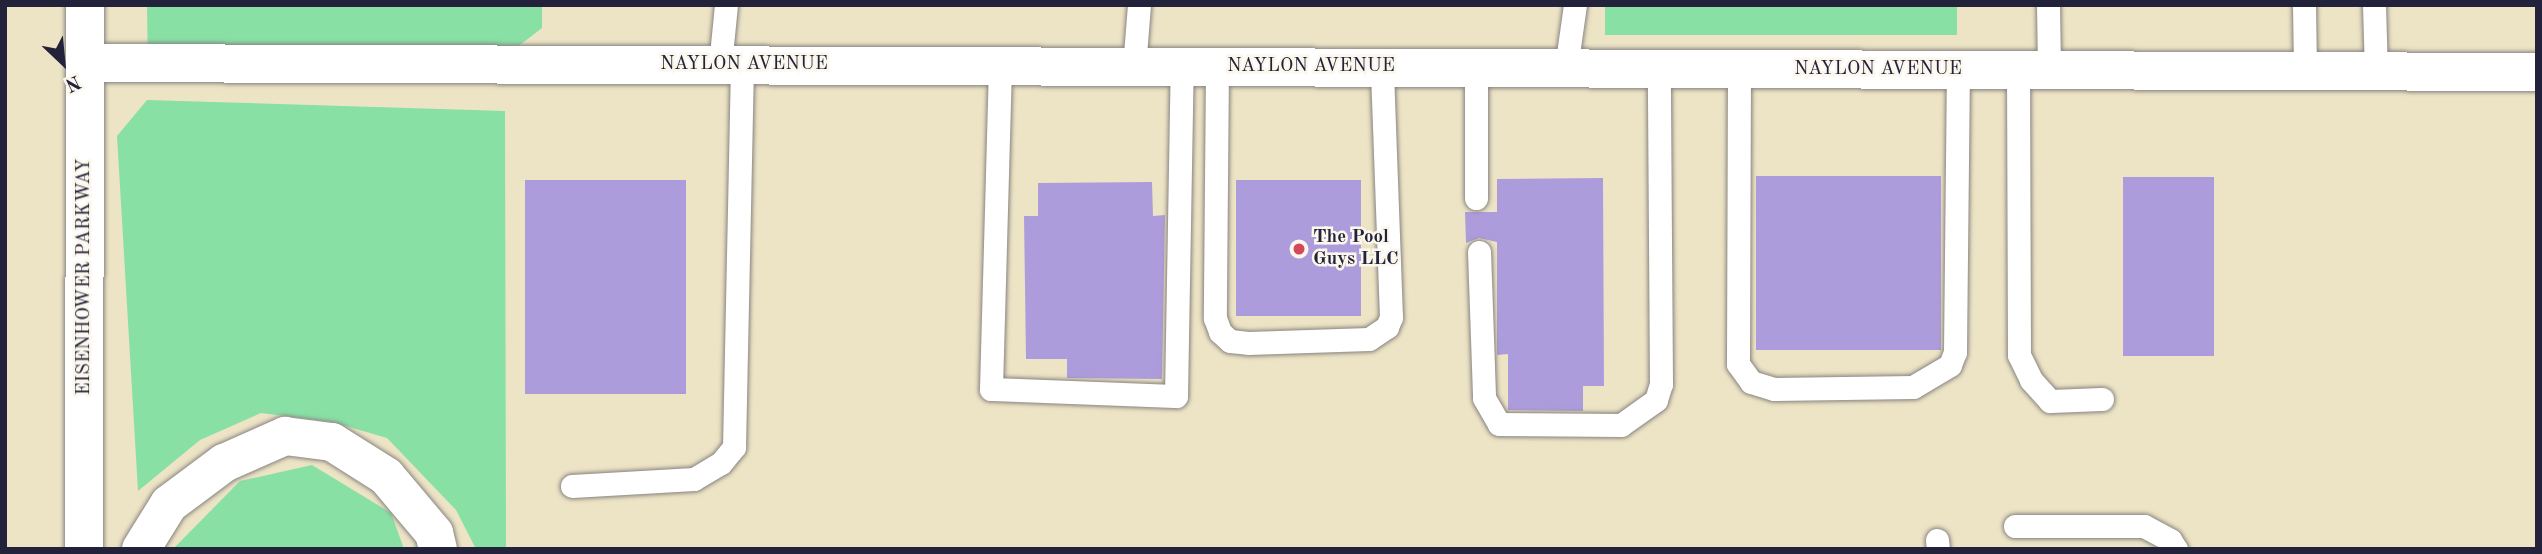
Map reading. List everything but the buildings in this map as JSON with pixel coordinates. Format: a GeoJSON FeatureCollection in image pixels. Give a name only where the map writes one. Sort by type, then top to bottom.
{"type":"FeatureCollection","features":[{"type":"Feature","properties":{"kind":"street","name":"EISENHOWER PARKWAY"},"geometry":{"type":"LineString","coordinates":[[84,549],[85,5]]}},
{"type":"Feature","properties":{"kind":"street","name":"NAYLON AVENUE"},"geometry":{"type":"LineString","coordinates":[[86,63],[2537,72]]}},
{"type":"Feature","properties":{"kind":"street"},"geometry":{"type":"LineString","coordinates":[[141,549],[169,504],[224,463],[285,436],[332,442],[386,476],[434,533],[438,549]]}},
{"type":"Feature","properties":{"kind":"lane"},"geometry":{"type":"LineString","coordinates":[[572,486],[694,479],[721,463],[734,447],[731,65],[726,5]]}},
{"type":"Feature","properties":{"kind":"lane"},"geometry":{"type":"LineString","coordinates":[[1134,67],[1139,5]]}},
{"type":"Feature","properties":{"kind":"lane"},"geometry":{"type":"LineString","coordinates":[[1566,68],[1575,5]]}},
{"type":"Feature","properties":{"kind":"lane"},"geometry":{"type":"LineString","coordinates":[[2048,5],[2034,70],[2019,355],[2031,380],[2050,401],[2102,398]]}},
{"type":"Feature","properties":{"kind":"lane"},"geometry":{"type":"LineString","coordinates":[[2304,5],[2305,71]]}},
{"type":"Feature","properties":{"kind":"lane"},"geometry":{"type":"LineString","coordinates":[[2374,5],[2376,71]]}},
{"type":"Feature","properties":{"kind":"lane"},"geometry":{"type":"LineString","coordinates":[[1000,66],[991,389],[1177,397],[1200,67]]}},
{"type":"Feature","properties":{"kind":"lane"},"geometry":{"type":"LineString","coordinates":[[1200,67],[1215,318],[1220,332],[1230,341],[1248,343],[1369,339],[1387,327],[1391,317],[1382,68]]}},
{"type":"Feature","properties":{"kind":"lane"},"geometry":{"type":"LineString","coordinates":[[1476,68],[1476,198]]}},
{"type":"Feature","properties":{"kind":"lane"},"geometry":{"type":"LineString","coordinates":[[1479,252],[1484,398],[1499,424],[1621,425],[1656,400],[1661,384],[1659,69]]}},
{"type":"Feature","properties":{"kind":"lane"},"geometry":{"type":"LineString","coordinates":[[1740,69],[1738,364],[1751,382],[1774,389],[1913,387],[1950,365],[1955,352],[1958,70]]}},
{"type":"Feature","properties":{"kind":"lane"},"geometry":{"type":"LineString","coordinates":[[2015,526],[2144,526],[2170,540],[2176,549]]}},
{"type":"Feature","properties":{"kind":"green space"},"geometry":{"type":"Polygon","coordinates":[[[147,5],[542,5],[542,28],[487,70],[148,70],[147,5]]]}},
{"type":"Feature","properties":{"kind":"green space"},"geometry":{"type":"Polygon","coordinates":[[[1605,5],[1957,5],[1957,35],[1605,35],[1605,5]]]}},
{"type":"Feature","properties":{"kind":"green space"},"geometry":{"type":"Polygon","coordinates":[[[147,100],[505,111],[506,549],[476,549],[456,510],[387,438],[332,422],[261,413],[200,440],[138,491],[117,136],[147,100]]]}},
{"type":"Feature","properties":{"kind":"green space"},"geometry":{"type":"Polygon","coordinates":[[[312,465],[391,513],[404,549],[173,549],[240,481],[312,465]]]}},
{"type":"Feature","properties":{"kind":"place","name":"The Pool Guys LLC"},"geometry":{"type":"Point","coordinates":[1299,249]}}]}
